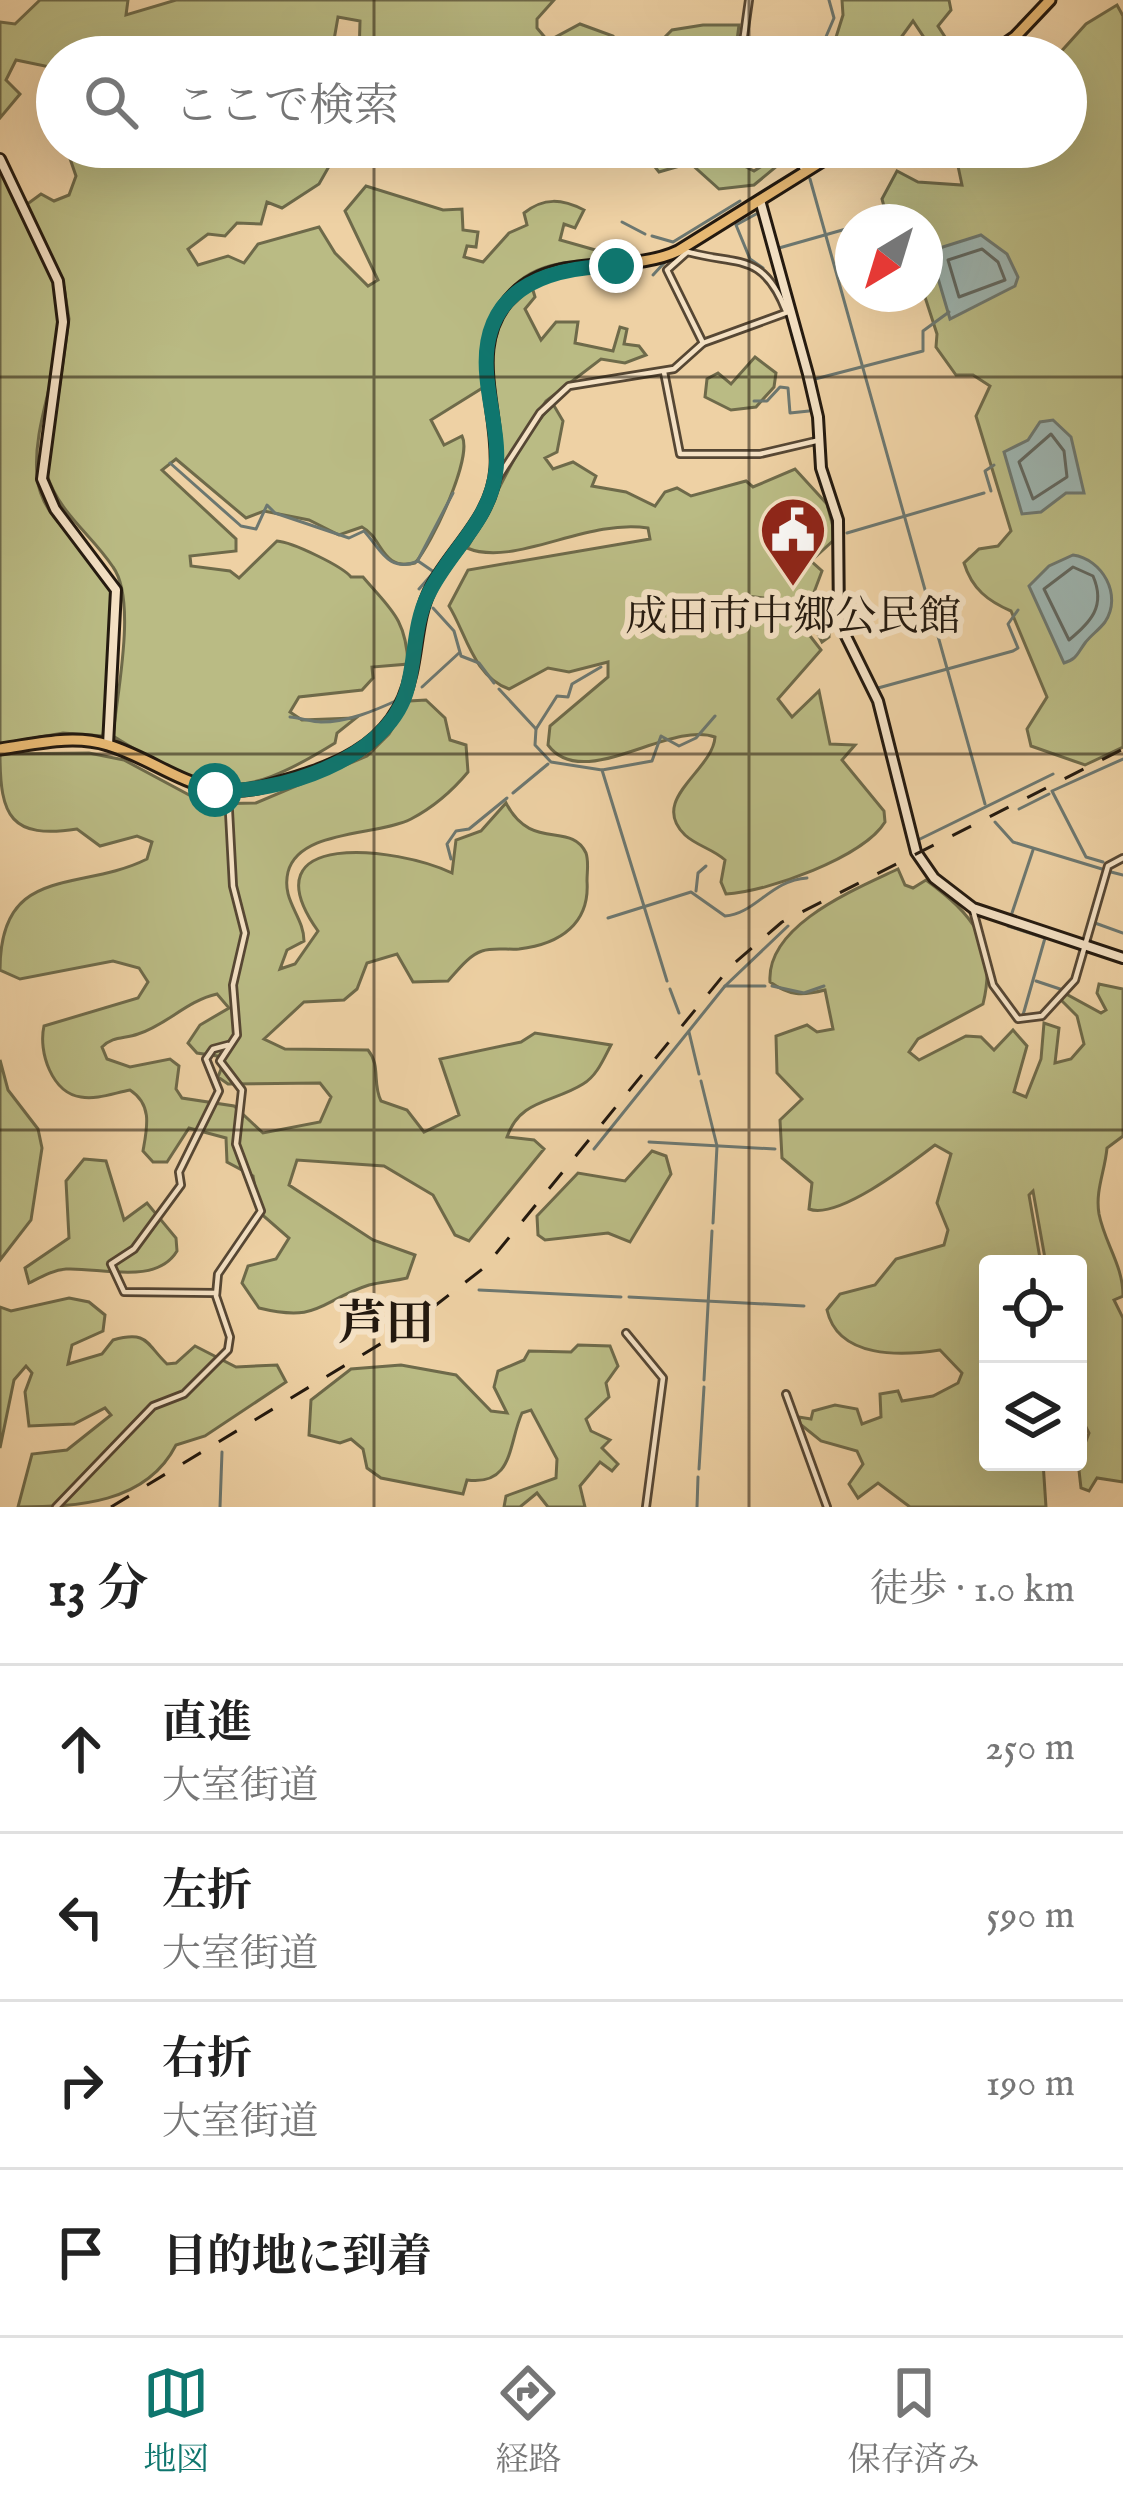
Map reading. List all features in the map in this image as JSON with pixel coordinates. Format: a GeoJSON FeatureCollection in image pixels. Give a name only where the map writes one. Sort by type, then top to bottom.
{"type":"FeatureCollection","features":[{"type":"Feature","properties":{"kind":"main road"},"geometry":{"type":"LineString","coordinates":[[1016,36],[1050,0]]}},
{"type":"Feature","properties":{"kind":"main road"},"geometry":{"type":"LineString","coordinates":[[0,749],[73,740],[108,745],[192,786],[228,791],[348,760],[387,727],[404,699],[429,592],[477,523],[494,482],[496,448],[486,354],[502,310],[515,293],[552,272],[655,262],[684,251],[811,168]]}},
{"type":"Feature","properties":{"kind":"street"},"geometry":{"type":"LineString","coordinates":[[744,36],[749,0]]}},
{"type":"Feature","properties":{"kind":"street"},"geometry":{"type":"LineString","coordinates":[[0,159],[61,297],[61,339],[44,435],[46,496],[112,580],[120,605],[108,745]]}},
{"type":"Feature","properties":{"kind":"street"},"geometry":{"type":"LineString","coordinates":[[803,168],[805,172]]}},
{"type":"Feature","properties":{"kind":"street"},"geometry":{"type":"LineString","coordinates":[[760,200],[840,536],[840,629],[878,701],[916,852],[934,878],[973,908],[1123,958]]}},
{"type":"Feature","properties":{"kind":"street"},"geometry":{"type":"LineString","coordinates":[[703,343],[667,270],[684,251],[740,259],[763,272],[789,312]]}},
{"type":"Feature","properties":{"kind":"street"},"geometry":{"type":"LineString","coordinates":[[763,272],[777,260]]}},
{"type":"Feature","properties":{"kind":"street"},"geometry":{"type":"LineString","coordinates":[[494,482],[540,413],[569,386],[664,371],[684,363],[703,343],[789,312]]}},
{"type":"Feature","properties":{"kind":"street"},"geometry":{"type":"LineString","coordinates":[[664,371],[680,454],[760,454],[820,440]]}},
{"type":"Feature","properties":{"kind":"street"},"geometry":{"type":"LineString","coordinates":[[56,1507],[153,1406],[184,1394],[228,1350],[230,1337],[216,1293],[221,1267],[261,1211],[236,1144],[242,1090],[220,1061],[238,1027],[233,986],[244,933],[233,886],[228,791]]}},
{"type":"Feature","properties":{"kind":"street"},"geometry":{"type":"LineString","coordinates":[[973,908],[993,985],[1018,1019],[1042,1016],[1076,980],[1108,866],[1123,858]]}},
{"type":"Feature","properties":{"kind":"street"},"geometry":{"type":"LineString","coordinates":[[216,1293],[124,1292],[111,1264],[134,1249],[181,1185],[178,1172],[219,1091],[206,1059],[214,1049],[228,1045]]}},
{"type":"Feature","properties":{"kind":"street"},"geometry":{"type":"LineString","coordinates":[[626,1333],[663,1378],[646,1507]]}},
{"type":"Feature","properties":{"kind":"street"},"geometry":{"type":"LineString","coordinates":[[786,1394],[827,1507]]}},
{"type":"Feature","properties":{"kind":"green space"},"geometry":{"type":"Polygon","coordinates":[[[40,0],[128,0],[126,15],[176,0],[554,0],[537,19],[544,36],[360,36],[360,21],[338,17],[335,36],[36,36],[36,64],[16,60],[6,80],[20,94],[0,118],[0,22],[15,24],[40,0]]]}},
{"type":"Feature","properties":{"kind":"green space"},"geometry":{"type":"Polygon","coordinates":[[[842,0],[949,0],[951,10],[938,26],[944,36],[923,36],[913,21],[902,36],[836,36],[842,0]]]}},
{"type":"Feature","properties":{"kind":"green space"},"geometry":{"type":"Polygon","coordinates":[[[1117,5],[1123,16],[1123,747],[1085,765],[1031,746],[1027,729],[1047,697],[1011,611],[982,593],[964,563],[979,549],[998,546],[1011,531],[976,416],[990,386],[973,375],[956,375],[936,347],[930,312],[943,312],[943,204],[883,204],[882,199],[897,171],[918,182],[962,185],[958,168],[1087,168],[1087,36],[1075,36],[1117,5]]]}},
{"type":"Feature","properties":{"kind":"green space"},"geometry":{"type":"Polygon","coordinates":[[[580,24],[613,36],[557,36],[580,24]]]}},
{"type":"Feature","properties":{"kind":"green space"},"geometry":{"type":"Polygon","coordinates":[[[739,25],[738,36],[666,36],[672,30],[739,25]]]}},
{"type":"Feature","properties":{"kind":"green space"},"geometry":{"type":"Polygon","coordinates":[[[0,168],[44,257],[59,313],[57,354],[37,455],[41,493],[58,523],[104,575],[115,606],[116,643],[103,736],[63,733],[0,744],[0,168]]]}},
{"type":"Feature","properties":{"kind":"green space"},"geometry":{"type":"Polygon","coordinates":[[[73,168],[328,168],[319,184],[282,208],[267,202],[261,224],[237,223],[225,236],[208,234],[188,249],[198,265],[228,256],[244,263],[258,244],[319,227],[335,253],[368,286],[378,280],[345,211],[366,186],[443,210],[462,209],[463,230],[478,232],[476,247],[467,246],[464,257],[483,262],[509,233],[527,225],[524,213],[546,202],[584,210],[575,228],[564,224],[560,240],[599,251],[610,243],[615,262],[572,262],[538,270],[521,280],[496,310],[484,347],[484,387],[431,420],[444,445],[462,436],[464,447],[449,500],[415,563],[389,558],[362,527],[339,535],[309,520],[264,511],[246,518],[176,459],[162,470],[236,539],[236,551],[190,556],[191,566],[230,571],[239,578],[277,541],[284,542],[351,577],[363,577],[395,615],[404,636],[408,664],[372,667],[373,678],[362,690],[299,697],[290,712],[302,720],[356,718],[337,733],[335,743],[301,763],[246,784],[222,785],[174,771],[113,736],[124,648],[124,601],[113,567],[59,501],[47,475],[69,319],[64,287],[26,205],[41,194],[54,201],[69,195],[76,176],[73,168]]]}},
{"type":"Feature","properties":{"kind":"green space"},"geometry":{"type":"Polygon","coordinates":[[[696,168],[775,168],[754,185],[719,189],[696,168]]]}},
{"type":"Feature","properties":{"kind":"green space"},"geometry":{"type":"Polygon","coordinates":[[[532,287],[535,297],[525,309],[541,340],[556,322],[578,322],[575,343],[613,351],[620,327],[627,329],[624,344],[639,346],[646,355],[625,363],[601,359],[546,401],[503,467],[491,355],[502,315],[532,287]]]}},
{"type":"Feature","properties":{"kind":"green space"},"geometry":{"type":"Polygon","coordinates":[[[755,357],[776,373],[774,387],[756,407],[731,410],[705,397],[707,379],[718,373],[731,384],[755,357]]]}},
{"type":"Feature","properties":{"kind":"green space"},"geometry":{"type":"Polygon","coordinates":[[[553,404],[563,421],[557,452],[545,458],[553,469],[573,462],[596,476],[592,486],[626,492],[655,506],[665,492],[677,488],[691,496],[746,481],[753,487],[795,469],[827,504],[836,538],[811,561],[822,571],[810,603],[746,596],[748,604],[760,611],[815,606],[821,615],[814,625],[829,620],[829,637],[822,642],[813,625],[807,632],[821,650],[778,699],[792,717],[819,691],[830,744],[855,745],[842,760],[884,811],[885,822],[857,848],[789,880],[726,894],[721,882],[725,860],[685,835],[674,809],[715,737],[696,734],[583,762],[563,758],[548,745],[550,726],[608,677],[608,662],[569,672],[548,668],[509,689],[479,664],[449,606],[468,570],[650,539],[648,528],[625,527],[507,552],[467,548],[517,455],[553,404]]]}},
{"type":"Feature","properties":{"kind":"green space"},"geometry":{"type":"Polygon","coordinates":[[[426,700],[445,718],[450,740],[466,745],[468,772],[411,819],[323,841],[295,858],[288,872],[288,892],[304,941],[287,950],[280,969],[295,964],[318,931],[301,898],[301,875],[314,861],[367,853],[452,873],[456,840],[481,831],[506,803],[527,827],[571,839],[586,853],[584,909],[560,936],[519,949],[482,951],[448,981],[413,982],[397,954],[367,963],[357,989],[344,1000],[304,1002],[264,1039],[285,1049],[368,1050],[381,1101],[407,1110],[424,1132],[459,1115],[440,1059],[521,1042],[535,1033],[611,1045],[588,1081],[520,1115],[507,1137],[534,1140],[544,1149],[469,1241],[455,1235],[433,1195],[384,1166],[297,1160],[289,1185],[373,1240],[415,1255],[407,1278],[369,1285],[307,1312],[259,1308],[242,1283],[248,1266],[276,1259],[289,1238],[259,1212],[253,1176],[227,1162],[226,1138],[189,1128],[167,1162],[153,1162],[143,1151],[147,1118],[137,1096],[130,1090],[93,1098],[71,1094],[55,1080],[45,1059],[44,1026],[138,998],[148,982],[139,968],[113,961],[20,979],[0,970],[13,912],[29,897],[48,887],[147,859],[152,842],[137,836],[100,846],[77,829],[24,826],[7,808],[0,754],[89,753],[124,760],[206,804],[256,803],[367,756],[389,734],[409,701],[426,700]],[[217,994],[206,997],[148,1030],[102,1047],[107,1059],[130,1067],[170,1059],[179,1066],[176,1089],[182,1098],[234,1106],[263,1133],[320,1122],[331,1097],[320,1083],[228,1084],[218,1077],[223,1064],[217,1056],[197,1053],[188,1043],[200,1025],[229,1008],[217,994]]]}},
{"type":"Feature","properties":{"kind":"green space"},"geometry":{"type":"Polygon","coordinates":[[[898,869],[905,885],[913,888],[926,880],[968,918],[984,947],[987,983],[983,1004],[918,1039],[909,1052],[919,1060],[966,1036],[981,1037],[994,1050],[1013,1030],[1027,1046],[1014,1092],[1026,1097],[1041,1059],[1044,1023],[1059,1028],[1055,1063],[1071,1059],[1084,1044],[1077,1016],[1061,1000],[1066,994],[1101,1013],[1106,1010],[1097,993],[1099,984],[1123,989],[1123,1136],[1107,1148],[1098,1206],[1123,1296],[1114,1300],[1123,1318],[1123,1482],[1097,1478],[1089,1491],[1081,1488],[1079,1471],[1087,1471],[1089,1433],[1087,1255],[1044,1255],[1033,1191],[1029,1195],[1039,1255],[979,1255],[979,1471],[1044,1471],[1046,1507],[910,1507],[878,1483],[858,1498],[849,1484],[863,1464],[857,1451],[821,1441],[800,1424],[799,1417],[811,1419],[813,1411],[835,1405],[857,1409],[862,1424],[881,1417],[880,1394],[898,1391],[902,1401],[933,1396],[958,1383],[962,1373],[940,1350],[890,1353],[858,1346],[833,1326],[827,1310],[840,1294],[875,1285],[896,1259],[944,1245],[948,1230],[937,1203],[951,1154],[935,1145],[855,1199],[822,1210],[809,1209],[812,1183],[782,1158],[780,1120],[802,1099],[777,1073],[776,1036],[807,1025],[817,1032],[833,1029],[825,990],[796,994],[777,987],[770,982],[773,962],[798,926],[898,869]]]}},
{"type":"Feature","properties":{"kind":"green space"},"geometry":{"type":"Polygon","coordinates":[[[0,1060],[8,1090],[38,1129],[42,1148],[31,1220],[0,1260],[0,1060]]]}},
{"type":"Feature","properties":{"kind":"green space"},"geometry":{"type":"Polygon","coordinates":[[[652,1151],[666,1156],[671,1174],[630,1242],[608,1233],[545,1240],[538,1235],[537,1216],[578,1173],[625,1181],[652,1151]]]}},
{"type":"Feature","properties":{"kind":"green space"},"geometry":{"type":"Polygon","coordinates":[[[84,1159],[106,1161],[124,1220],[147,1203],[176,1238],[177,1251],[168,1262],[141,1272],[66,1269],[29,1283],[25,1268],[69,1238],[66,1181],[84,1159]]]}},
{"type":"Feature","properties":{"kind":"green space"},"geometry":{"type":"Polygon","coordinates":[[[69,1298],[89,1302],[105,1315],[103,1331],[72,1345],[68,1364],[102,1354],[113,1340],[133,1337],[145,1341],[167,1364],[176,1363],[195,1346],[236,1367],[277,1365],[286,1382],[205,1436],[176,1445],[163,1465],[128,1491],[86,1503],[18,1507],[32,1454],[67,1450],[111,1415],[105,1408],[74,1424],[29,1426],[25,1392],[32,1373],[26,1366],[14,1380],[0,1448],[0,1307],[11,1311],[69,1298]]]}},
{"type":"Feature","properties":{"kind":"green space"},"geometry":{"type":"Polygon","coordinates":[[[578,1345],[610,1346],[618,1366],[606,1383],[609,1397],[586,1419],[591,1431],[610,1440],[602,1448],[618,1464],[612,1471],[600,1462],[580,1486],[585,1507],[548,1507],[537,1493],[520,1507],[504,1507],[506,1496],[556,1478],[557,1459],[531,1410],[522,1413],[501,1470],[482,1480],[467,1480],[463,1494],[381,1478],[367,1468],[363,1449],[351,1439],[340,1443],[309,1435],[311,1400],[351,1369],[401,1365],[456,1375],[491,1411],[507,1413],[494,1387],[498,1371],[524,1360],[529,1351],[571,1352],[578,1345]]]}},
{"type":"Feature","properties":{"kind":"water"},"geometry":{"type":"Polygon","coordinates":[[[981,235],[1007,254],[1018,277],[1015,286],[950,319],[943,295],[943,247],[981,235]]]}},
{"type":"Feature","properties":{"kind":"water"},"geometry":{"type":"Polygon","coordinates":[[[1053,420],[1071,437],[1084,493],[1066,493],[1041,512],[1022,514],[1004,452],[1028,440],[1040,422],[1053,420]]]}},
{"type":"Feature","properties":{"kind":"water"},"geometry":{"type":"Polygon","coordinates":[[[1073,555],[1101,571],[1112,601],[1105,622],[1064,663],[1029,586],[1049,566],[1073,555]]]}},
{"type":"Feature","properties":{"kind":"waterway"},"geometry":{"type":"LineString","coordinates":[[826,36],[834,18],[829,0]]}},
{"type":"Feature","properties":{"kind":"waterway"},"geometry":{"type":"LineString","coordinates":[[810,179],[985,804]]}},
{"type":"Feature","properties":{"kind":"waterway"},"geometry":{"type":"LineString","coordinates":[[652,236],[673,242],[740,201]]}},
{"type":"Feature","properties":{"kind":"waterway"},"geometry":{"type":"LineString","coordinates":[[758,213],[736,225],[750,259],[763,268]]}},
{"type":"Feature","properties":{"kind":"waterway"},"geometry":{"type":"LineString","coordinates":[[622,222],[645,234]]}},
{"type":"Feature","properties":{"kind":"waterway"},"geometry":{"type":"LineString","coordinates":[[779,248],[835,232]]}},
{"type":"Feature","properties":{"kind":"waterway"},"geometry":{"type":"LineString","coordinates":[[653,275],[666,261]]}},
{"type":"Feature","properties":{"kind":"waterway"},"geometry":{"type":"LineString","coordinates":[[815,379],[923,351],[923,331],[949,312]]}},
{"type":"Feature","properties":{"kind":"waterway"},"geometry":{"type":"LineString","coordinates":[[754,401],[767,401],[780,387],[788,388],[790,413],[809,411]]}},
{"type":"Feature","properties":{"kind":"waterway"},"geometry":{"type":"LineString","coordinates":[[170,463],[241,526],[256,529],[267,505],[275,513],[349,538],[364,531],[392,562],[418,561],[434,572],[419,589]]}},
{"type":"Feature","properties":{"kind":"waterway"},"geometry":{"type":"LineString","coordinates":[[991,491],[985,471],[994,465]]}},
{"type":"Feature","properties":{"kind":"waterway"},"geometry":{"type":"LineString","coordinates":[[418,560],[453,493]]}},
{"type":"Feature","properties":{"kind":"waterway"},"geometry":{"type":"LineString","coordinates":[[847,533],[984,493]]}},
{"type":"Feature","properties":{"kind":"waterway"},"geometry":{"type":"LineString","coordinates":[[433,608],[454,631],[461,656],[479,663],[494,683]]}},
{"type":"Feature","properties":{"kind":"waterway"},"geometry":{"type":"LineString","coordinates":[[878,688],[1013,651],[1018,648],[1008,624],[1018,610]]}},
{"type":"Feature","properties":{"kind":"waterway"},"geometry":{"type":"LineString","coordinates":[[422,687],[459,653]]}},
{"type":"Feature","properties":{"kind":"waterway"},"geometry":{"type":"LineString","coordinates":[[536,729],[557,696],[568,697],[572,684],[601,667]]}},
{"type":"Feature","properties":{"kind":"waterway"},"geometry":{"type":"LineString","coordinates":[[499,689],[536,729],[535,745],[551,762],[602,770],[667,981]]}},
{"type":"Feature","properties":{"kind":"waterway"},"geometry":{"type":"LineString","coordinates":[[290,717],[341,720],[400,699]]}},
{"type":"Feature","properties":{"kind":"waterway"},"geometry":{"type":"LineString","coordinates":[[602,770],[652,761],[661,736],[679,746],[696,738],[715,716]]}},
{"type":"Feature","properties":{"kind":"waterway"},"geometry":{"type":"LineString","coordinates":[[1103,862],[1086,857],[1052,791],[1123,759]]}},
{"type":"Feature","properties":{"kind":"waterway"},"geometry":{"type":"LineString","coordinates":[[513,793],[548,764]]}},
{"type":"Feature","properties":{"kind":"waterway"},"geometry":{"type":"LineString","coordinates":[[918,840],[1053,774]]}},
{"type":"Feature","properties":{"kind":"waterway"},"geometry":{"type":"LineString","coordinates":[[1019,809],[1049,794]]}},
{"type":"Feature","properties":{"kind":"waterway"},"geometry":{"type":"LineString","coordinates":[[451,859],[447,844],[456,831],[469,829],[507,798]]}},
{"type":"Feature","properties":{"kind":"waterway"},"geometry":{"type":"LineString","coordinates":[[995,822],[1013,842],[1102,869]]}},
{"type":"Feature","properties":{"kind":"waterway"},"geometry":{"type":"LineString","coordinates":[[1011,916],[1033,850]]}},
{"type":"Feature","properties":{"kind":"waterway"},"geometry":{"type":"LineString","coordinates":[[696,891],[698,873],[706,866]]}},
{"type":"Feature","properties":{"kind":"waterway"},"geometry":{"type":"LineString","coordinates":[[1111,872],[1123,875]]}},
{"type":"Feature","properties":{"kind":"waterway"},"geometry":{"type":"LineString","coordinates":[[608,918],[691,892],[725,916],[736,914],[783,884],[807,878]]}},
{"type":"Feature","properties":{"kind":"waterway"},"geometry":{"type":"LineString","coordinates":[[1095,923],[1123,933]]}},
{"type":"Feature","properties":{"kind":"waterway"},"geometry":{"type":"LineString","coordinates":[[725,986],[788,926]]}},
{"type":"Feature","properties":{"kind":"waterway"},"geometry":{"type":"LineString","coordinates":[[1008,926],[1045,938],[1023,1015]]}},
{"type":"Feature","properties":{"kind":"waterway"},"geometry":{"type":"LineString","coordinates":[[1036,981],[1063,990]]}},
{"type":"Feature","properties":{"kind":"waterway"},"geometry":{"type":"LineString","coordinates":[[594,1149],[725,986],[765,986]]}},
{"type":"Feature","properties":{"kind":"waterway"},"geometry":{"type":"LineString","coordinates":[[772,986],[804,993],[824,986]]}},
{"type":"Feature","properties":{"kind":"waterway"},"geometry":{"type":"LineString","coordinates":[[670,989],[679,1013]]}},
{"type":"Feature","properties":{"kind":"waterway"},"geometry":{"type":"LineString","coordinates":[[689,1032],[699,1074]]}},
{"type":"Feature","properties":{"kind":"waterway"},"geometry":{"type":"LineString","coordinates":[[701,1081],[717,1146],[713,1223]]}},
{"type":"Feature","properties":{"kind":"waterway"},"geometry":{"type":"LineString","coordinates":[[649,1142],[775,1149]]}},
{"type":"Feature","properties":{"kind":"waterway"},"geometry":{"type":"LineString","coordinates":[[704,1380],[712,1231]]}},
{"type":"Feature","properties":{"kind":"waterway"},"geometry":{"type":"LineString","coordinates":[[479,1290],[621,1297]]}},
{"type":"Feature","properties":{"kind":"waterway"},"geometry":{"type":"LineString","coordinates":[[629,1297],[804,1306]]}},
{"type":"Feature","properties":{"kind":"waterway"},"geometry":{"type":"LineString","coordinates":[[699,1469],[704,1387]]}},
{"type":"Feature","properties":{"kind":"waterway"},"geometry":{"type":"LineString","coordinates":[[220,1507],[222,1452]]}},
{"type":"Feature","properties":{"kind":"waterway"},"geometry":{"type":"LineString","coordinates":[[697,1507],[698,1477]]}},
{"type":"Feature","properties":{"kind":"railway"},"geometry":{"type":"LineString","coordinates":[[111,1507],[405,1329],[485,1267],[731,966],[782,922],[1123,749]]}},
{"type":"Feature","properties":{"kind":"place","name":"成田市中郷公民館"},"geometry":{"type":"Point","coordinates":[793,589]}},
{"type":"Feature","properties":{"kind":"district","name":"芦田"},"geometry":{"type":"Point","coordinates":[386,1322]}},
{"type":"Feature","properties":{"kind":"route"},"geometry":{"type":"LineString","coordinates":[[215,790],[247,790],[348,760],[387,727],[411,677],[420,615],[429,592],[477,523],[494,482],[496,448],[486,365],[495,319],[515,293],[552,272],[616,266]]}}]}
